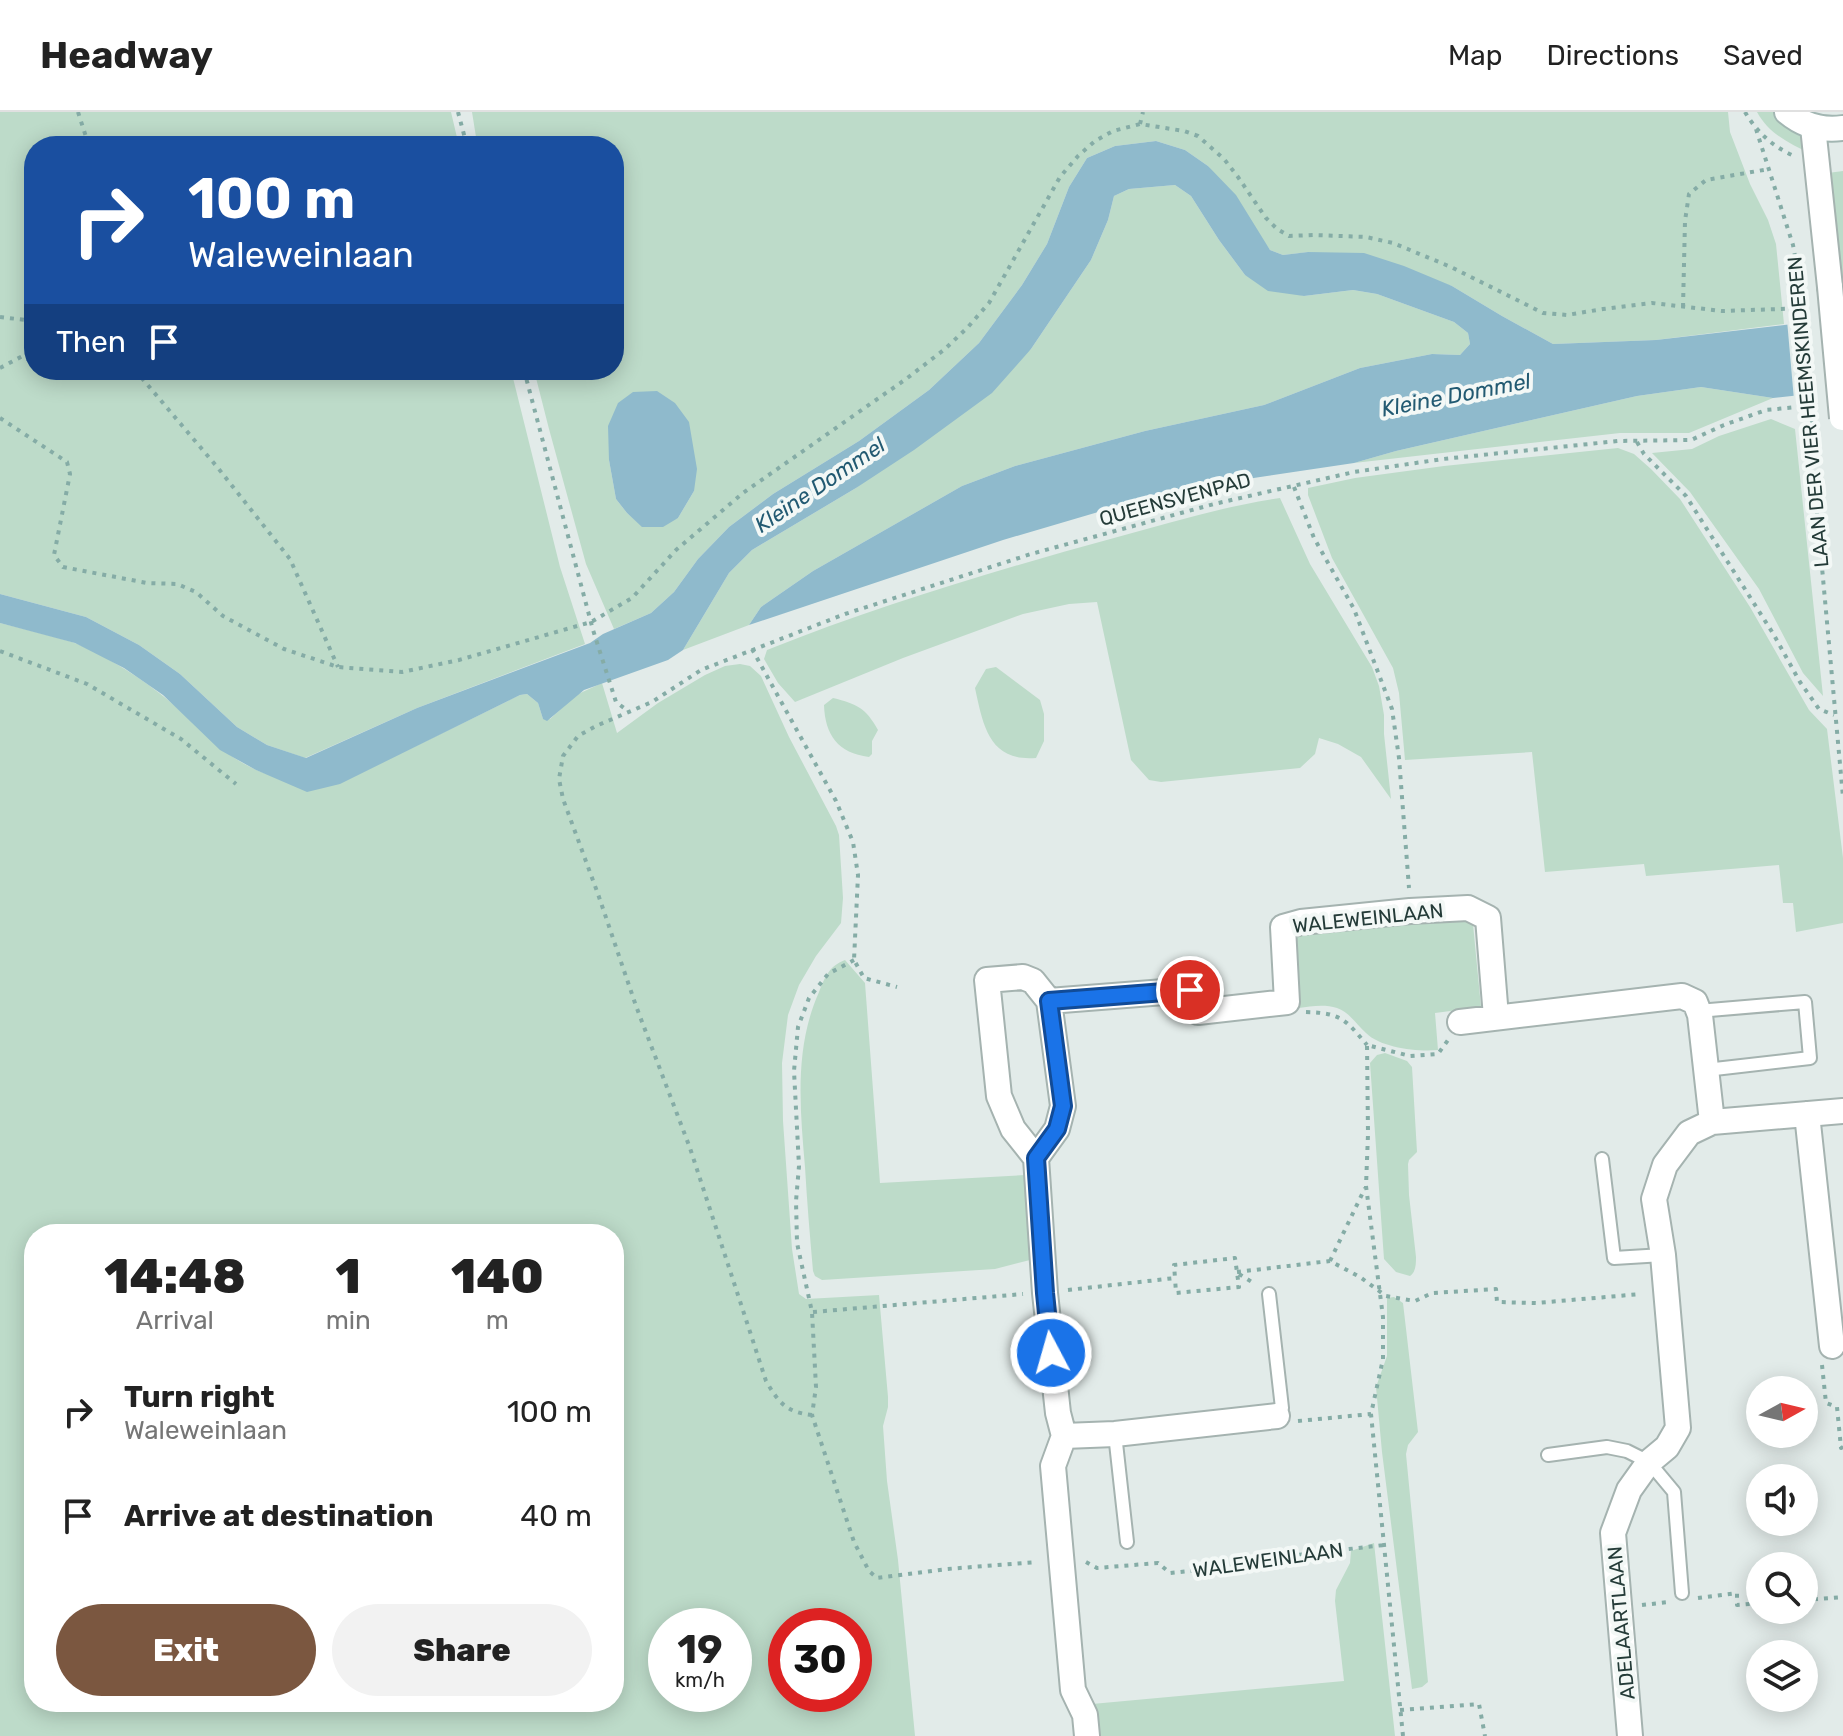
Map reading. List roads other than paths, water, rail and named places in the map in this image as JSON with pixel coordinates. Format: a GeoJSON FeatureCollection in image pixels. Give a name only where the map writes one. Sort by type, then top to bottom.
{"type":"FeatureCollection","features":[{"type":"Feature","properties":{"kind":"street"},"geometry":{"type":"LineString","coordinates":[[1787,112],[1813,127],[1828,130],[1843,128]]}},
{"type":"Feature","properties":{"kind":"street","name":"LAAN DER VIER HEEMSKINDEREN"},"geometry":{"type":"LineString","coordinates":[[1813,127],[1830,287],[1837,418]]}},
{"type":"Feature","properties":{"kind":"street","name":"WALEWEINLAAN"},"geometry":{"type":"LineString","coordinates":[[1049,1001],[1190,990],[1198,1012],[1287,1002],[1283,927],[1301,922],[1468,908],[1488,918],[1496,1017]]}},
{"type":"Feature","properties":{"kind":"street"},"geometry":{"type":"LineString","coordinates":[[1036,1158],[1057,1129],[1063,1106],[1049,1001],[1033,981],[1023,977],[987,980],[999,1096],[1013,1129],[1036,1158],[1045,1293],[1058,1413],[1064,1436],[1053,1466],[1073,1690],[1085,1715],[1087,1736]]}},
{"type":"Feature","properties":{"kind":"street"},"geometry":{"type":"LineString","coordinates":[[1460,1022],[1682,996],[1695,1002],[1698,1011],[1712,1122],[1843,1111]]}},
{"type":"Feature","properties":{"kind":"street"},"geometry":{"type":"LineString","coordinates":[[1807,1114],[1832,1346]]}},
{"type":"Feature","properties":{"kind":"street","name":"ADELAARTLAAN"},"geometry":{"type":"LineString","coordinates":[[1630,1736],[1613,1533],[1629,1490],[1649,1462],[1667,1447],[1678,1428],[1663,1255],[1654,1199],[1665,1165],[1689,1133],[1712,1122]]}},
{"type":"Feature","properties":{"kind":"street"},"geometry":{"type":"LineString","coordinates":[[1064,1436],[1115,1434],[1277,1416]]}},
{"type":"Feature","properties":{"kind":"lane"},"geometry":{"type":"LineString","coordinates":[[1698,1011],[1805,1002],[1810,1058],[1706,1070]]}},
{"type":"Feature","properties":{"kind":"lane"},"geometry":{"type":"LineString","coordinates":[[1602,1159],[1614,1258],[1663,1255]]}},
{"type":"Feature","properties":{"kind":"lane"},"geometry":{"type":"LineString","coordinates":[[1269,1294],[1282,1408],[1277,1416]]}},
{"type":"Feature","properties":{"kind":"lane"},"geometry":{"type":"LineString","coordinates":[[1115,1434],[1127,1542]]}},
{"type":"Feature","properties":{"kind":"lane"},"geometry":{"type":"LineString","coordinates":[[1548,1455],[1607,1447],[1627,1451],[1649,1462],[1674,1492],[1682,1593]]}},
{"type":"Feature","properties":{"kind":"water","name":"Kleine Dommel"},"geometry":{"type":"Polygon","coordinates":[[[1156,141],[1185,150],[1208,166],[1236,195],[1270,250],[1283,255],[1364,253],[1404,266],[1452,286],[1553,344],[1656,340],[1843,318],[1819,393],[1773,398],[1701,387],[1637,396],[1354,463],[1173,490],[1003,540],[749,625],[761,607],[813,571],[962,486],[1015,466],[1145,431],[1264,405],[1360,368],[1432,354],[1460,355],[1470,344],[1468,333],[1454,322],[1377,294],[1353,290],[1304,296],[1268,291],[1245,275],[1191,196],[1175,185],[1129,189],[1114,196],[1108,220],[1091,260],[1031,349],[992,393],[856,488],[752,550],[729,573],[683,650],[668,660],[584,690],[547,721],[543,719],[538,703],[527,694],[520,695],[340,784],[307,792],[220,750],[163,695],[124,668],[75,643],[0,623],[0,594],[86,617],[139,645],[180,674],[237,727],[267,745],[306,758],[417,708],[590,643],[651,613],[674,592],[698,559],[729,527],[773,494],[859,441],[929,390],[979,343],[1022,285],[1047,244],[1069,187],[1087,158],[1115,146],[1156,141]]]}},
{"type":"Feature","properties":{"kind":"water"},"geometry":{"type":"Polygon","coordinates":[[[657,391],[675,403],[689,422],[697,469],[694,491],[678,518],[663,527],[642,527],[616,499],[609,460],[608,426],[618,403],[633,392],[657,391]]]}}]}
